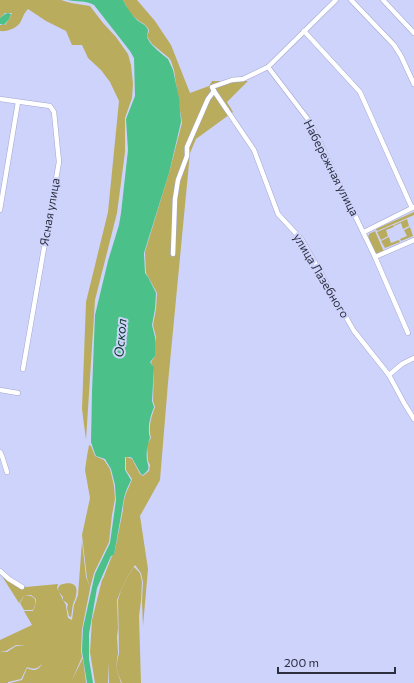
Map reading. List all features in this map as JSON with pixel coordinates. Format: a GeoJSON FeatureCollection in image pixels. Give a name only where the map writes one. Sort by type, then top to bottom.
{"type":"FeatureCollection","features":[{"type":"Feature","properties":{"kind":"street"},"geometry":{"type":"LineString","coordinates":[[173,254],[175,199],[178,180],[187,156],[187,147],[213,89],[232,80],[243,79],[268,67],[336,0]]}},
{"type":"Feature","properties":{"kind":"street"},"geometry":{"type":"LineString","coordinates":[[351,0],[394,45],[401,56],[414,84]]}},
{"type":"Feature","properties":{"kind":"street"},"geometry":{"type":"LineString","coordinates":[[383,0],[414,33]]}},
{"type":"Feature","properties":{"kind":"street"},"geometry":{"type":"LineString","coordinates":[[304,31],[360,92],[413,208],[364,232]]}},
{"type":"Feature","properties":{"kind":"street","name":"Набережная улица"},"geometry":{"type":"LineString","coordinates":[[268,67],[310,122],[364,232],[408,333]]}},
{"type":"Feature","properties":{"kind":"street","name":"улица Лазебного"},"geometry":{"type":"LineString","coordinates":[[213,89],[254,150],[278,214],[302,240],[354,331],[389,375],[414,419]]}},
{"type":"Feature","properties":{"kind":"street","name":"Ясная улица"},"geometry":{"type":"LineString","coordinates":[[0,99],[50,106],[54,112],[59,162],[23,369]]}},
{"type":"Feature","properties":{"kind":"street"},"geometry":{"type":"LineString","coordinates":[[0,210],[18,102]]}},
{"type":"Feature","properties":{"kind":"street"},"geometry":{"type":"LineString","coordinates":[[375,258],[414,240]]}},
{"type":"Feature","properties":{"kind":"street"},"geometry":{"type":"LineString","coordinates":[[389,375],[402,364],[414,358]]}},
{"type":"Feature","properties":{"kind":"street"},"geometry":{"type":"LineString","coordinates":[[0,390],[18,393]]}},
{"type":"Feature","properties":{"kind":"street"},"geometry":{"type":"LineString","coordinates":[[0,452],[7,472]]}},
{"type":"Feature","properties":{"kind":"street"},"geometry":{"type":"LineString","coordinates":[[0,571],[22,587]]}},
{"type":"Feature","properties":{"kind":"shaded area"},"geometry":{"type":"Polygon","coordinates":[[[0,0],[61,0],[90,6],[128,54],[131,65],[133,84],[132,98],[125,118],[125,152],[117,213],[95,300],[86,440],[82,409],[86,302],[108,212],[119,101],[110,82],[101,70],[88,58],[82,45],[72,45],[66,31],[46,21],[28,9],[20,23],[15,28],[0,31],[0,25],[5,25],[12,13],[5,13],[0,18],[0,0]]]}},
{"type":"Feature","properties":{"kind":"shaded area"},"geometry":{"type":"Polygon","coordinates":[[[123,0],[137,0],[155,21],[171,45],[190,93],[209,86],[212,81],[248,81],[227,102],[233,112],[196,139],[190,153],[160,480],[140,516],[148,569],[143,626],[143,582],[141,573],[135,565],[117,600],[118,653],[116,667],[121,683],[109,683],[109,662],[108,683],[95,683],[90,652],[92,620],[102,580],[112,556],[114,555],[124,499],[132,479],[126,470],[126,457],[132,459],[140,474],[143,476],[149,471],[150,465],[148,461],[147,445],[151,438],[150,422],[155,407],[153,401],[154,367],[151,362],[155,356],[156,337],[153,325],[157,293],[146,273],[145,252],[169,173],[182,123],[174,70],[171,61],[152,44],[147,36],[149,31],[148,28],[130,13],[123,0]]]}},
{"type":"Feature","properties":{"kind":"shaded area"},"geometry":{"type":"Polygon","coordinates":[[[414,212],[414,215],[377,231],[376,229],[414,212]]]}},
{"type":"Feature","properties":{"kind":"shaded area"},"geometry":{"type":"Polygon","coordinates":[[[407,219],[409,226],[403,229],[401,223],[394,226],[394,225],[407,219]]]}},
{"type":"Feature","properties":{"kind":"shaded area"},"geometry":{"type":"Polygon","coordinates":[[[393,225],[394,227],[386,230],[388,236],[381,240],[377,232],[393,225]]]}},
{"type":"Feature","properties":{"kind":"shaded area"},"geometry":{"type":"Polygon","coordinates":[[[410,227],[413,236],[401,241],[400,239],[407,236],[404,230],[410,227]]]}},
{"type":"Feature","properties":{"kind":"shaded area"},"geometry":{"type":"Polygon","coordinates":[[[375,231],[384,252],[379,254],[374,252],[368,238],[369,234],[375,231]]]}},
{"type":"Feature","properties":{"kind":"shaded area"},"geometry":{"type":"Polygon","coordinates":[[[389,237],[391,243],[399,240],[400,242],[385,248],[381,241],[389,237]]]}},
{"type":"Feature","properties":{"kind":"shaded area"},"geometry":{"type":"Polygon","coordinates":[[[89,445],[91,446],[95,456],[104,460],[110,469],[115,499],[109,542],[94,573],[90,588],[82,629],[82,657],[72,680],[83,658],[86,683],[10,683],[22,680],[27,668],[36,670],[43,663],[36,668],[27,667],[21,679],[8,683],[0,683],[0,640],[32,625],[24,611],[33,611],[36,599],[31,595],[24,596],[19,603],[0,572],[26,587],[58,584],[57,588],[59,591],[58,588],[60,585],[70,583],[75,585],[77,591],[71,617],[69,616],[67,608],[68,604],[63,600],[66,605],[68,618],[72,620],[74,605],[78,595],[82,541],[86,577],[90,587],[87,578],[82,535],[90,498],[85,470],[89,445]],[[16,645],[6,651],[0,652],[7,652],[16,646],[26,646],[16,645]]]}},
{"type":"Feature","properties":{"kind":"shaded area"},"geometry":{"type":"Polygon","coordinates":[[[134,567],[140,573],[142,582],[139,616],[141,683],[122,683],[116,667],[119,653],[118,600],[121,590],[134,567]]]}},
{"type":"Feature","properties":{"kind":"shaded area"},"geometry":{"type":"Polygon","coordinates":[[[24,596],[31,596],[35,599],[33,610],[24,610],[20,603],[24,596]]]}},
{"type":"Feature","properties":{"kind":"water","name":"Оскол"},"geometry":{"type":"Polygon","coordinates":[[[67,0],[123,0],[137,20],[147,28],[147,38],[149,42],[168,59],[173,70],[179,98],[181,122],[169,173],[144,253],[145,273],[156,293],[152,325],[155,337],[155,356],[150,362],[154,367],[152,401],[154,407],[150,419],[150,438],[147,446],[148,470],[143,475],[141,474],[132,458],[125,457],[125,470],[131,480],[124,497],[114,555],[111,556],[97,588],[89,634],[89,659],[93,683],[87,683],[82,651],[83,628],[95,574],[110,543],[116,500],[115,485],[111,469],[105,459],[96,456],[91,442],[95,315],[121,213],[128,150],[126,119],[135,96],[134,58],[94,5],[91,3],[67,0]]]}},
{"type":"Feature","properties":{"kind":"water"},"geometry":{"type":"Polygon","coordinates":[[[8,13],[11,14],[9,19],[4,25],[0,24],[0,18],[8,13]]]}}]}
